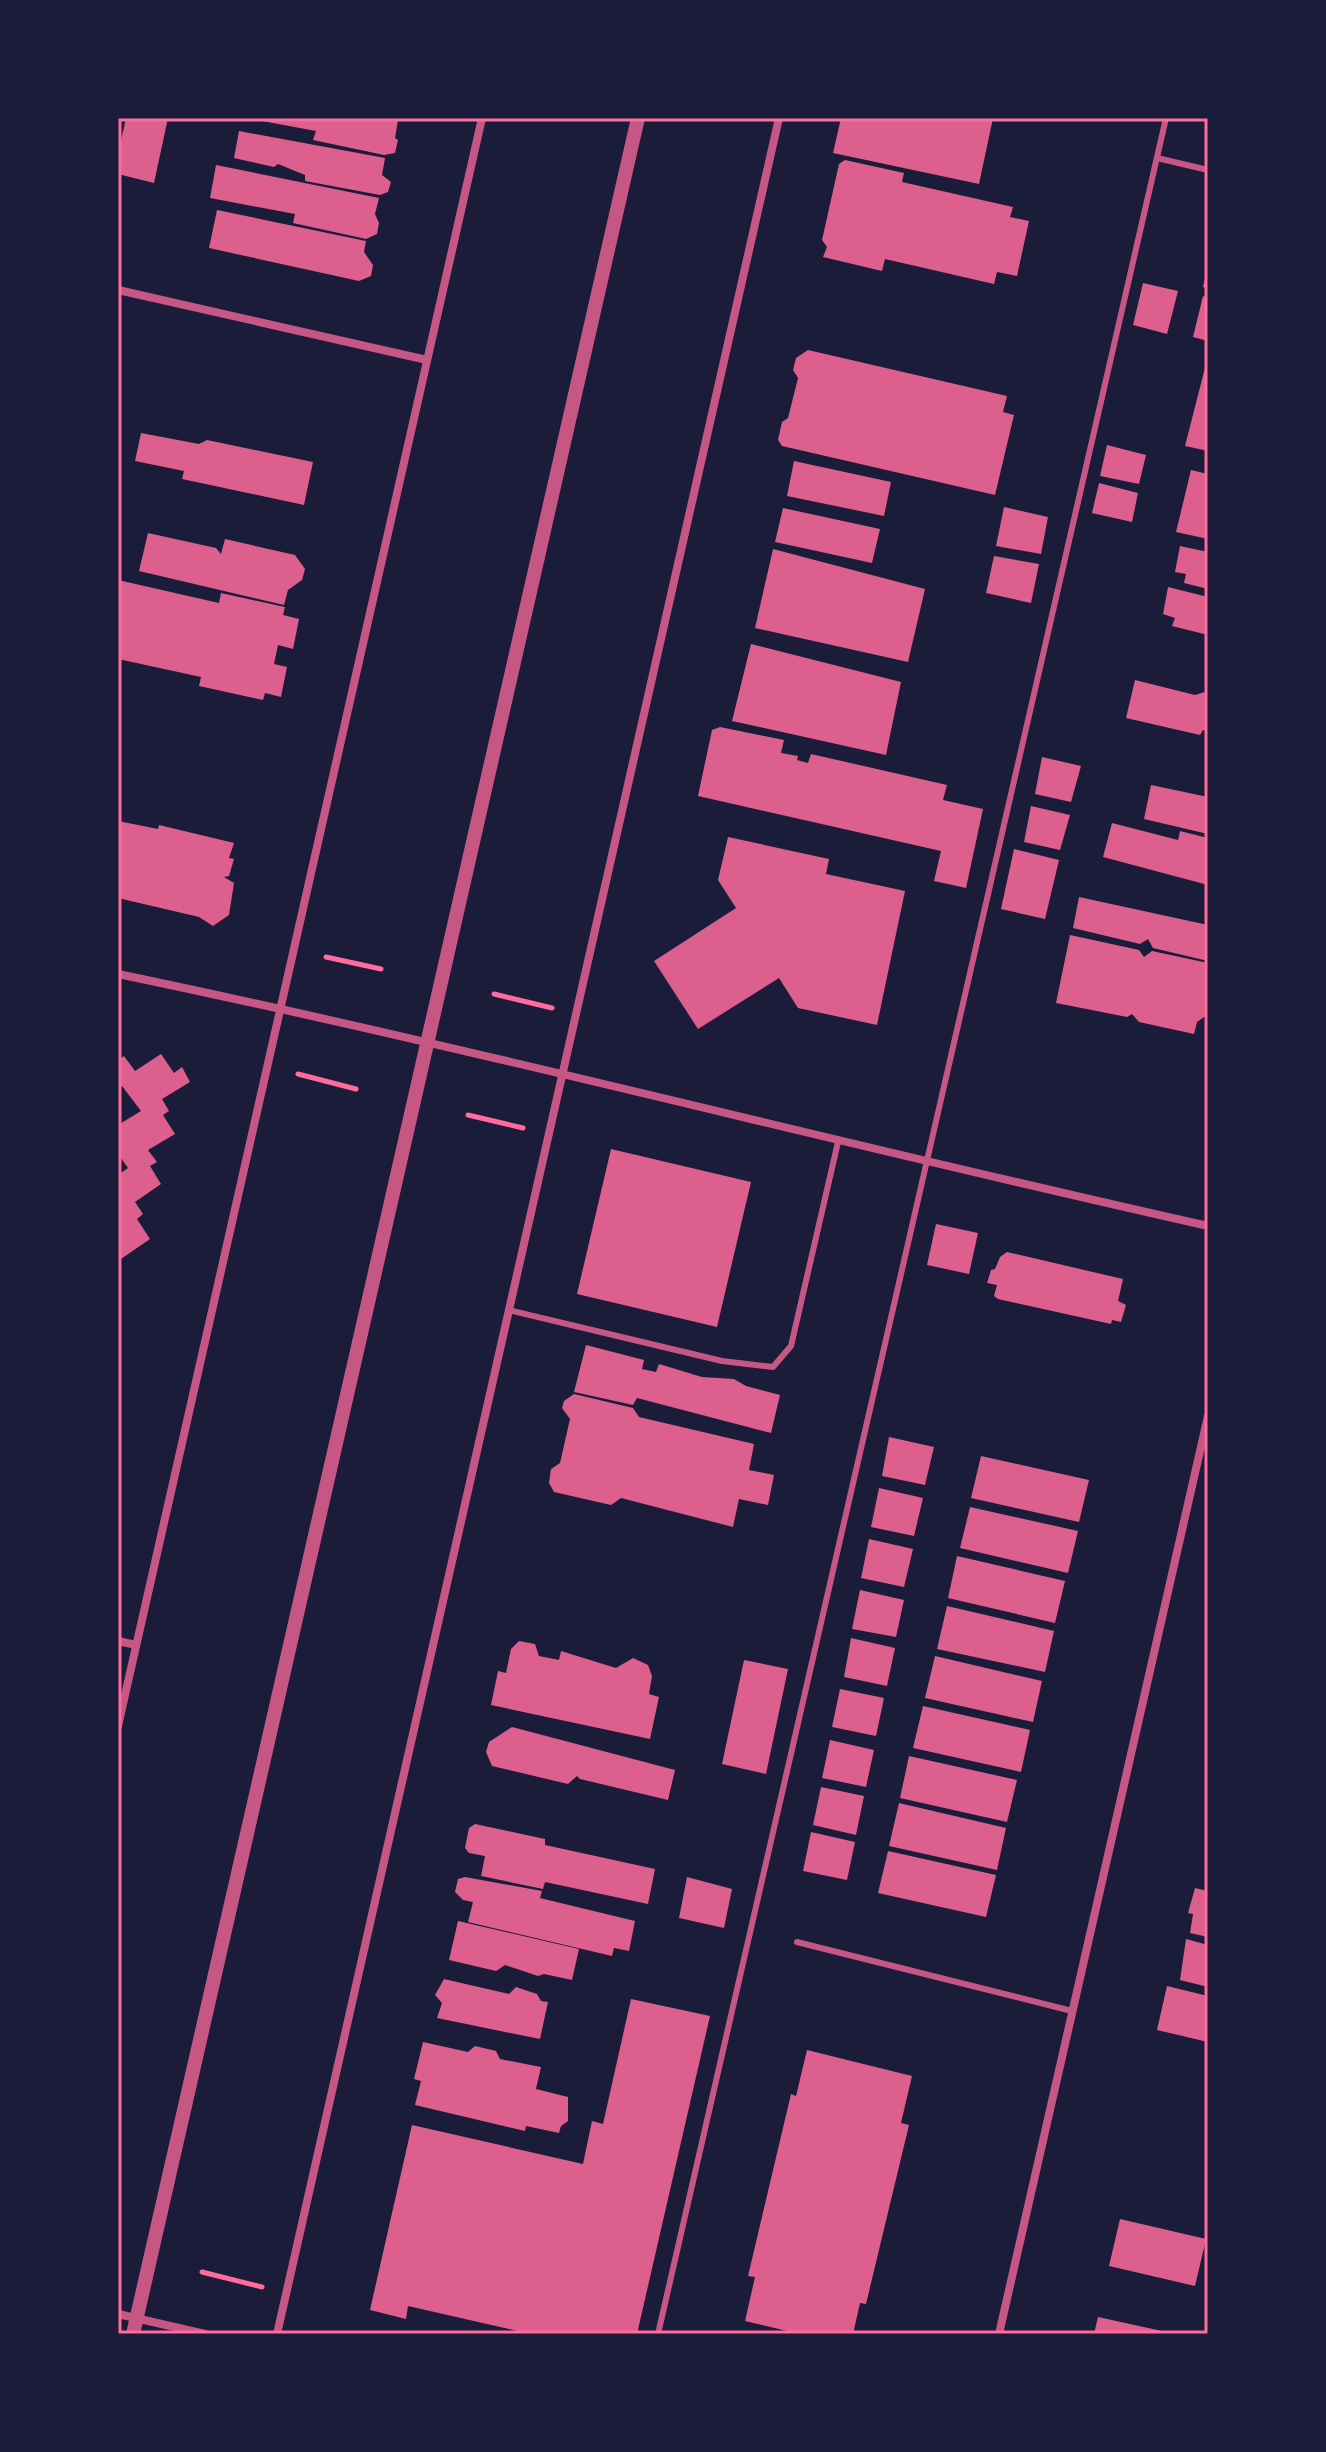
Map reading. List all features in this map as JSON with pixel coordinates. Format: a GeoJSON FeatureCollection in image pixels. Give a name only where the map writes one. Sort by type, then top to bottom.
{"type":"FeatureCollection","features":[{"type":"Feature","properties":{"kind":"street"},"geometry":{"type":"LineString","coordinates":[[118,1726],[482,118]]}},
{"type":"Feature","properties":{"kind":"street"},"geometry":{"type":"LineString","coordinates":[[133,2334],[638,118]]}},
{"type":"Feature","properties":{"kind":"street"},"geometry":{"type":"LineString","coordinates":[[277,2334],[506,1309],[563,1073],[779,118]]}},
{"type":"Feature","properties":{"kind":"street"},"geometry":{"type":"LineString","coordinates":[[118,290],[427,360]]}},
{"type":"Feature","properties":{"kind":"street"},"geometry":{"type":"LineString","coordinates":[[118,974],[563,1073],[838,1142],[1208,1226]]}},
{"type":"Feature","properties":{"kind":"street"},"geometry":{"type":"LineString","coordinates":[[999,2334],[1208,1416]]}},
{"type":"Feature","properties":{"kind":"street"},"geometry":{"type":"LineString","coordinates":[[118,1641],[136,1645]]}},
{"type":"Feature","properties":{"kind":"street"},"geometry":{"type":"LineString","coordinates":[[118,2314],[205,2334]]}},
{"type":"Feature","properties":{"kind":"lane"},"geometry":{"type":"LineString","coordinates":[[658,2334],[1166,118]]}},
{"type":"Feature","properties":{"kind":"lane"},"geometry":{"type":"LineString","coordinates":[[1157,158],[1208,170]]}},
{"type":"Feature","properties":{"kind":"lane"},"geometry":{"type":"LineString","coordinates":[[506,1309],[722,1361],[773,1367],[791,1346],[838,1142]]}},
{"type":"Feature","properties":{"kind":"lane"},"geometry":{"type":"LineString","coordinates":[[797,1942],[1072,2011]]}},
{"type":"Feature","properties":{"kind":"path"},"geometry":{"type":"LineString","coordinates":[[326,957],[381,969]]}},
{"type":"Feature","properties":{"kind":"path"},"geometry":{"type":"LineString","coordinates":[[494,994],[553,1008]]}},
{"type":"Feature","properties":{"kind":"path"},"geometry":{"type":"LineString","coordinates":[[298,1074],[356,1089]]}},
{"type":"Feature","properties":{"kind":"path"},"geometry":{"type":"LineString","coordinates":[[468,1115],[524,1129]]}},
{"type":"Feature","properties":{"kind":"path"},"geometry":{"type":"LineString","coordinates":[[202,2272],[263,2287]]}},
{"type":"Feature","properties":{"kind":"building"},"geometry":{"type":"Polygon","coordinates":[[[126,118],[168,118],[154,183],[118,174],[118,154],[126,118]]]}},
{"type":"Feature","properties":{"kind":"building"},"geometry":{"type":"Polygon","coordinates":[[[246,118],[390,118],[398,120],[395,138],[398,140],[395,153],[384,155],[313,140],[316,131],[246,118]]]}},
{"type":"Feature","properties":{"kind":"building"},"geometry":{"type":"Polygon","coordinates":[[[841,118],[993,118],[979,184],[833,153],[841,118]]]}},
{"type":"Feature","properties":{"kind":"building"},"geometry":{"type":"Polygon","coordinates":[[[239,131],[385,158],[382,175],[391,182],[388,192],[380,195],[305,181],[305,175],[278,164],[274,167],[234,158],[239,131]]]}},
{"type":"Feature","properties":{"kind":"building"},"geometry":{"type":"Polygon","coordinates":[[[845,160],[904,173],[902,182],[1013,207],[1010,217],[1029,221],[1017,276],[997,272],[994,284],[885,259],[882,271],[823,257],[827,247],[822,240],[839,164],[845,160]]]}},
{"type":"Feature","properties":{"kind":"building"},"geometry":{"type":"Polygon","coordinates":[[[216,165],[379,198],[375,214],[379,223],[377,234],[366,239],[293,223],[295,214],[210,198],[216,165]]]}},
{"type":"Feature","properties":{"kind":"building"},"geometry":{"type":"Polygon","coordinates":[[[217,210],[366,241],[364,252],[373,265],[371,276],[359,281],[209,248],[217,210]]]}},
{"type":"Feature","properties":{"kind":"building"},"geometry":{"type":"Polygon","coordinates":[[[1208,269],[1208,289],[1203,287],[1208,269]]]}},
{"type":"Feature","properties":{"kind":"building"},"geometry":{"type":"Polygon","coordinates":[[[1143,283],[1178,291],[1167,334],[1133,325],[1143,283]]]}},
{"type":"Feature","properties":{"kind":"building"},"geometry":{"type":"Polygon","coordinates":[[[1203,296],[1208,298],[1208,341],[1193,337],[1203,296]]]}},
{"type":"Feature","properties":{"kind":"building"},"geometry":{"type":"Polygon","coordinates":[[[808,350],[1007,396],[1003,412],[1014,415],[995,495],[782,446],[778,440],[782,422],[788,418],[798,378],[793,370],[796,358],[808,350]]]}},
{"type":"Feature","properties":{"kind":"building"},"geometry":{"type":"Polygon","coordinates":[[[1208,356],[1208,451],[1185,446],[1208,356]]]}},
{"type":"Feature","properties":{"kind":"building"},"geometry":{"type":"Polygon","coordinates":[[[141,433],[199,444],[207,440],[313,462],[304,505],[182,479],[184,471],[135,461],[141,433]]]}},
{"type":"Feature","properties":{"kind":"building"},"geometry":{"type":"Polygon","coordinates":[[[1107,445],[1146,455],[1139,484],[1100,476],[1107,445]]]}},
{"type":"Feature","properties":{"kind":"building"},"geometry":{"type":"Polygon","coordinates":[[[794,461],[891,482],[884,516],[787,496],[794,461]]]}},
{"type":"Feature","properties":{"kind":"building"},"geometry":{"type":"Polygon","coordinates":[[[1191,470],[1208,474],[1208,539],[1176,532],[1191,470]]]}},
{"type":"Feature","properties":{"kind":"building"},"geometry":{"type":"Polygon","coordinates":[[[1099,483],[1138,493],[1132,522],[1092,513],[1099,483]]]}},
{"type":"Feature","properties":{"kind":"building"},"geometry":{"type":"Polygon","coordinates":[[[1004,507],[1048,517],[1041,554],[996,546],[1004,507]]]}},
{"type":"Feature","properties":{"kind":"building"},"geometry":{"type":"Polygon","coordinates":[[[783,508],[880,529],[872,563],[775,542],[783,508]]]}},
{"type":"Feature","properties":{"kind":"building"},"geometry":{"type":"Polygon","coordinates":[[[148,533],[216,548],[221,554],[225,539],[295,555],[305,569],[302,580],[288,590],[284,605],[139,571],[148,533]]]}},
{"type":"Feature","properties":{"kind":"building"},"geometry":{"type":"Polygon","coordinates":[[[1180,546],[1208,552],[1208,589],[1184,583],[1186,574],[1175,572],[1180,546]]]}},
{"type":"Feature","properties":{"kind":"building"},"geometry":{"type":"Polygon","coordinates":[[[773,549],[925,589],[908,662],[755,628],[773,549]]]}},
{"type":"Feature","properties":{"kind":"building"},"geometry":{"type":"Polygon","coordinates":[[[994,556],[1039,564],[1031,603],[986,593],[994,556]]]}},
{"type":"Feature","properties":{"kind":"building"},"geometry":{"type":"Polygon","coordinates":[[[118,580],[219,603],[221,593],[285,607],[283,615],[299,619],[293,649],[278,645],[274,664],[287,667],[281,697],[265,693],[263,700],[199,686],[201,677],[118,659],[118,580]]]}},
{"type":"Feature","properties":{"kind":"building"},"geometry":{"type":"Polygon","coordinates":[[[1168,587],[1208,597],[1208,635],[1172,626],[1175,618],[1163,614],[1168,587]]]}},
{"type":"Feature","properties":{"kind":"building"},"geometry":{"type":"Polygon","coordinates":[[[751,644],[901,682],[886,755],[732,721],[751,644]]]}},
{"type":"Feature","properties":{"kind":"building"},"geometry":{"type":"Polygon","coordinates":[[[1135,680],[1195,695],[1208,691],[1208,731],[1203,730],[1200,735],[1126,718],[1135,680]]]}},
{"type":"Feature","properties":{"kind":"building"},"geometry":{"type":"Polygon","coordinates":[[[720,727],[784,740],[781,753],[798,756],[797,760],[808,763],[811,754],[947,785],[943,800],[983,809],[966,888],[934,881],[941,851],[698,796],[712,730],[720,727]]]}},
{"type":"Feature","properties":{"kind":"building"},"geometry":{"type":"Polygon","coordinates":[[[1042,757],[1081,766],[1071,802],[1035,794],[1042,757]]]}},
{"type":"Feature","properties":{"kind":"building"},"geometry":{"type":"Polygon","coordinates":[[[1151,785],[1208,797],[1208,834],[1144,819],[1151,785]]]}},
{"type":"Feature","properties":{"kind":"building"},"geometry":{"type":"Polygon","coordinates":[[[1031,806],[1070,815],[1060,850],[1024,842],[1031,806]]]}},
{"type":"Feature","properties":{"kind":"building"},"geometry":{"type":"Polygon","coordinates":[[[118,821],[158,829],[159,825],[234,843],[229,858],[234,859],[229,876],[224,877],[234,883],[229,915],[213,926],[199,917],[118,898],[118,821]]]}},
{"type":"Feature","properties":{"kind":"building"},"geometry":{"type":"Polygon","coordinates":[[[1112,823],[1178,840],[1180,831],[1208,838],[1208,885],[1103,857],[1112,823]]]}},
{"type":"Feature","properties":{"kind":"building"},"geometry":{"type":"Polygon","coordinates":[[[728,837],[829,859],[826,874],[905,891],[877,1025],[798,1008],[779,978],[698,1029],[654,961],[736,908],[718,880],[728,837]]]}},
{"type":"Feature","properties":{"kind":"building"},"geometry":{"type":"Polygon","coordinates":[[[1014,849],[1059,860],[1045,919],[1001,909],[1014,849]]]}},
{"type":"Feature","properties":{"kind":"building"},"geometry":{"type":"Polygon","coordinates":[[[1079,897],[1208,925],[1208,961],[1153,948],[1148,939],[1140,944],[1073,928],[1079,897]]]}},
{"type":"Feature","properties":{"kind":"building"},"geometry":{"type":"Polygon","coordinates":[[[1070,935],[1139,950],[1144,957],[1152,951],[1208,963],[1207,1015],[1197,1022],[1194,1034],[1139,1022],[1132,1014],[1127,1017],[1056,1003],[1070,935]]]}},
{"type":"Feature","properties":{"kind":"building"},"geometry":{"type":"Polygon","coordinates":[[[161,1054],[174,1073],[182,1067],[190,1082],[162,1099],[169,1111],[163,1115],[175,1134],[148,1150],[157,1162],[150,1166],[161,1184],[135,1202],[143,1214],[137,1219],[150,1239],[118,1261],[118,1175],[128,1168],[118,1154],[118,1125],[141,1111],[122,1086],[118,1089],[118,1060],[124,1056],[135,1071],[161,1054]]]}},
{"type":"Feature","properties":{"kind":"building"},"geometry":{"type":"Polygon","coordinates":[[[611,1149],[751,1182],[717,1327],[577,1294],[611,1149]]]}},
{"type":"Feature","properties":{"kind":"building"},"geometry":{"type":"Polygon","coordinates":[[[936,1224],[978,1233],[969,1274],[927,1265],[936,1224]]]}},
{"type":"Feature","properties":{"kind":"building"},"geometry":{"type":"Polygon","coordinates":[[[1007,1252],[1123,1279],[1118,1301],[1126,1305],[1121,1322],[1112,1320],[1111,1324],[998,1299],[994,1296],[997,1285],[987,1283],[991,1270],[1007,1252]]]}},
{"type":"Feature","properties":{"kind":"building"},"geometry":{"type":"Polygon","coordinates":[[[586,1345],[644,1360],[642,1369],[656,1372],[659,1364],[702,1377],[734,1379],[746,1386],[780,1395],[771,1433],[637,1398],[633,1405],[574,1392],[586,1345]]]}},
{"type":"Feature","properties":{"kind":"building"},"geometry":{"type":"Polygon","coordinates":[[[574,1394],[633,1408],[639,1417],[754,1444],[749,1470],[774,1475],[768,1505],[739,1499],[733,1527],[621,1498],[611,1505],[554,1492],[549,1483],[551,1469],[560,1463],[570,1419],[562,1408],[564,1401],[574,1394]]]}},
{"type":"Feature","properties":{"kind":"building"},"geometry":{"type":"Polygon","coordinates":[[[889,1437],[934,1447],[925,1485],[882,1476],[889,1437]]]}},
{"type":"Feature","properties":{"kind":"building"},"geometry":{"type":"Polygon","coordinates":[[[981,1456],[1089,1480],[1079,1522],[971,1498],[981,1456]]]}},
{"type":"Feature","properties":{"kind":"building"},"geometry":{"type":"Polygon","coordinates":[[[879,1488],[923,1498],[914,1536],[871,1527],[879,1488]]]}},
{"type":"Feature","properties":{"kind":"building"},"geometry":{"type":"Polygon","coordinates":[[[970,1507],[1078,1531],[1068,1573],[960,1548],[970,1507]]]}},
{"type":"Feature","properties":{"kind":"building"},"geometry":{"type":"Polygon","coordinates":[[[869,1539],[913,1549],[904,1587],[861,1578],[869,1539]]]}},
{"type":"Feature","properties":{"kind":"building"},"geometry":{"type":"Polygon","coordinates":[[[957,1556],[1065,1581],[1055,1623],[948,1598],[957,1556]]]}},
{"type":"Feature","properties":{"kind":"building"},"geometry":{"type":"Polygon","coordinates":[[[860,1590],[904,1600],[896,1637],[852,1629],[860,1590]]]}},
{"type":"Feature","properties":{"kind":"building"},"geometry":{"type":"Polygon","coordinates":[[[947,1606],[1054,1631],[1045,1672],[937,1649],[947,1606]]]}},
{"type":"Feature","properties":{"kind":"building"},"geometry":{"type":"Polygon","coordinates":[[[851,1638],[895,1648],[887,1686],[844,1677],[851,1638]]]}},
{"type":"Feature","properties":{"kind":"building"},"geometry":{"type":"Polygon","coordinates":[[[519,1641],[535,1644],[539,1656],[559,1660],[561,1651],[616,1668],[633,1658],[648,1665],[652,1676],[649,1694],[659,1697],[650,1739],[491,1705],[498,1671],[506,1673],[511,1649],[519,1641]]]}},
{"type":"Feature","properties":{"kind":"building"},"geometry":{"type":"Polygon","coordinates":[[[935,1656],[1042,1681],[1033,1722],[925,1698],[935,1656]]]}},
{"type":"Feature","properties":{"kind":"building"},"geometry":{"type":"Polygon","coordinates":[[[744,1660],[788,1669],[766,1774],[722,1764],[744,1660]]]}},
{"type":"Feature","properties":{"kind":"building"},"geometry":{"type":"Polygon","coordinates":[[[840,1689],[884,1698],[876,1736],[832,1727],[840,1689]]]}},
{"type":"Feature","properties":{"kind":"building"},"geometry":{"type":"Polygon","coordinates":[[[923,1706],[1030,1730],[1021,1772],[913,1748],[923,1706]]]}},
{"type":"Feature","properties":{"kind":"building"},"geometry":{"type":"Polygon","coordinates":[[[512,1727],[675,1770],[668,1800],[577,1776],[568,1784],[492,1766],[486,1752],[489,1742],[512,1727]]]}},
{"type":"Feature","properties":{"kind":"building"},"geometry":{"type":"Polygon","coordinates":[[[830,1740],[874,1750],[866,1787],[822,1778],[830,1740]]]}},
{"type":"Feature","properties":{"kind":"building"},"geometry":{"type":"Polygon","coordinates":[[[909,1756],[1017,1780],[1007,1822],[900,1798],[909,1756]]]}},
{"type":"Feature","properties":{"kind":"building"},"geometry":{"type":"Polygon","coordinates":[[[821,1787],[864,1796],[856,1835],[813,1825],[821,1787]]]}},
{"type":"Feature","properties":{"kind":"building"},"geometry":{"type":"Polygon","coordinates":[[[899,1803],[1006,1828],[997,1870],[889,1846],[899,1803]]]}},
{"type":"Feature","properties":{"kind":"building"},"geometry":{"type":"Polygon","coordinates":[[[475,1824],[545,1839],[545,1845],[655,1869],[648,1904],[545,1882],[543,1889],[481,1876],[485,1856],[469,1853],[465,1848],[469,1828],[475,1824]]]}},
{"type":"Feature","properties":{"kind":"building"},"geometry":{"type":"Polygon","coordinates":[[[811,1832],[855,1842],[847,1880],[803,1871],[811,1832]]]}},
{"type":"Feature","properties":{"kind":"building"},"geometry":{"type":"Polygon","coordinates":[[[888,1851],[996,1875],[986,1917],[878,1893],[888,1851]]]}},
{"type":"Feature","properties":{"kind":"building"},"geometry":{"type":"Polygon","coordinates":[[[465,1877],[542,1891],[540,1898],[635,1921],[629,1951],[614,1948],[612,1956],[468,1922],[473,1902],[463,1900],[455,1892],[458,1879],[465,1877]]]}},
{"type":"Feature","properties":{"kind":"building"},"geometry":{"type":"Polygon","coordinates":[[[687,1877],[732,1889],[724,1928],[679,1918],[687,1877]]]}},
{"type":"Feature","properties":{"kind":"building"},"geometry":{"type":"Polygon","coordinates":[[[1195,1888],[1208,1891],[1208,1937],[1190,1933],[1193,1914],[1188,1913],[1195,1888]]]}},
{"type":"Feature","properties":{"kind":"building"},"geometry":{"type":"Polygon","coordinates":[[[458,1921],[579,1949],[572,1980],[544,1974],[538,1976],[505,1965],[496,1971],[449,1960],[458,1921]]]}},
{"type":"Feature","properties":{"kind":"building"},"geometry":{"type":"Polygon","coordinates":[[[1186,1939],[1208,1945],[1208,1987],[1180,1980],[1186,1939]]]}},
{"type":"Feature","properties":{"kind":"building"},"geometry":{"type":"Polygon","coordinates":[[[444,1979],[509,1994],[516,1987],[537,1994],[541,2001],[548,2002],[540,2039],[437,2018],[442,2003],[435,1995],[444,1979]]]}},
{"type":"Feature","properties":{"kind":"building"},"geometry":{"type":"Polygon","coordinates":[[[1167,1986],[1208,1996],[1208,2042],[1157,2030],[1167,1986]]]}},
{"type":"Feature","properties":{"kind":"building"},"geometry":{"type":"Polygon","coordinates":[[[631,1999],[710,2016],[637,2334],[531,2334],[408,2306],[406,2319],[370,2310],[412,2125],[583,2164],[592,2121],[603,2124],[631,1999]]]}},
{"type":"Feature","properties":{"kind":"building"},"geometry":{"type":"Polygon","coordinates":[[[423,2042],[468,2052],[475,2046],[496,2051],[500,2059],[541,2067],[536,2089],[568,2097],[568,2121],[561,2126],[559,2133],[526,2126],[525,2131],[415,2105],[421,2081],[414,2079],[423,2042]]]}},
{"type":"Feature","properties":{"kind":"building"},"geometry":{"type":"Polygon","coordinates":[[[807,2050],[912,2076],[901,2123],[909,2125],[866,2304],[860,2303],[853,2334],[800,2334],[745,2321],[755,2277],[748,2276],[791,2094],[796,2096],[807,2050]]]}},
{"type":"Feature","properties":{"kind":"building"},"geometry":{"type":"Polygon","coordinates":[[[1120,2219],[1206,2239],[1195,2286],[1109,2266],[1120,2219]]]}},
{"type":"Feature","properties":{"kind":"building"},"geometry":{"type":"Polygon","coordinates":[[[1098,2317],[1171,2333],[1171,2334],[1094,2334],[1098,2317]]]}}]}
